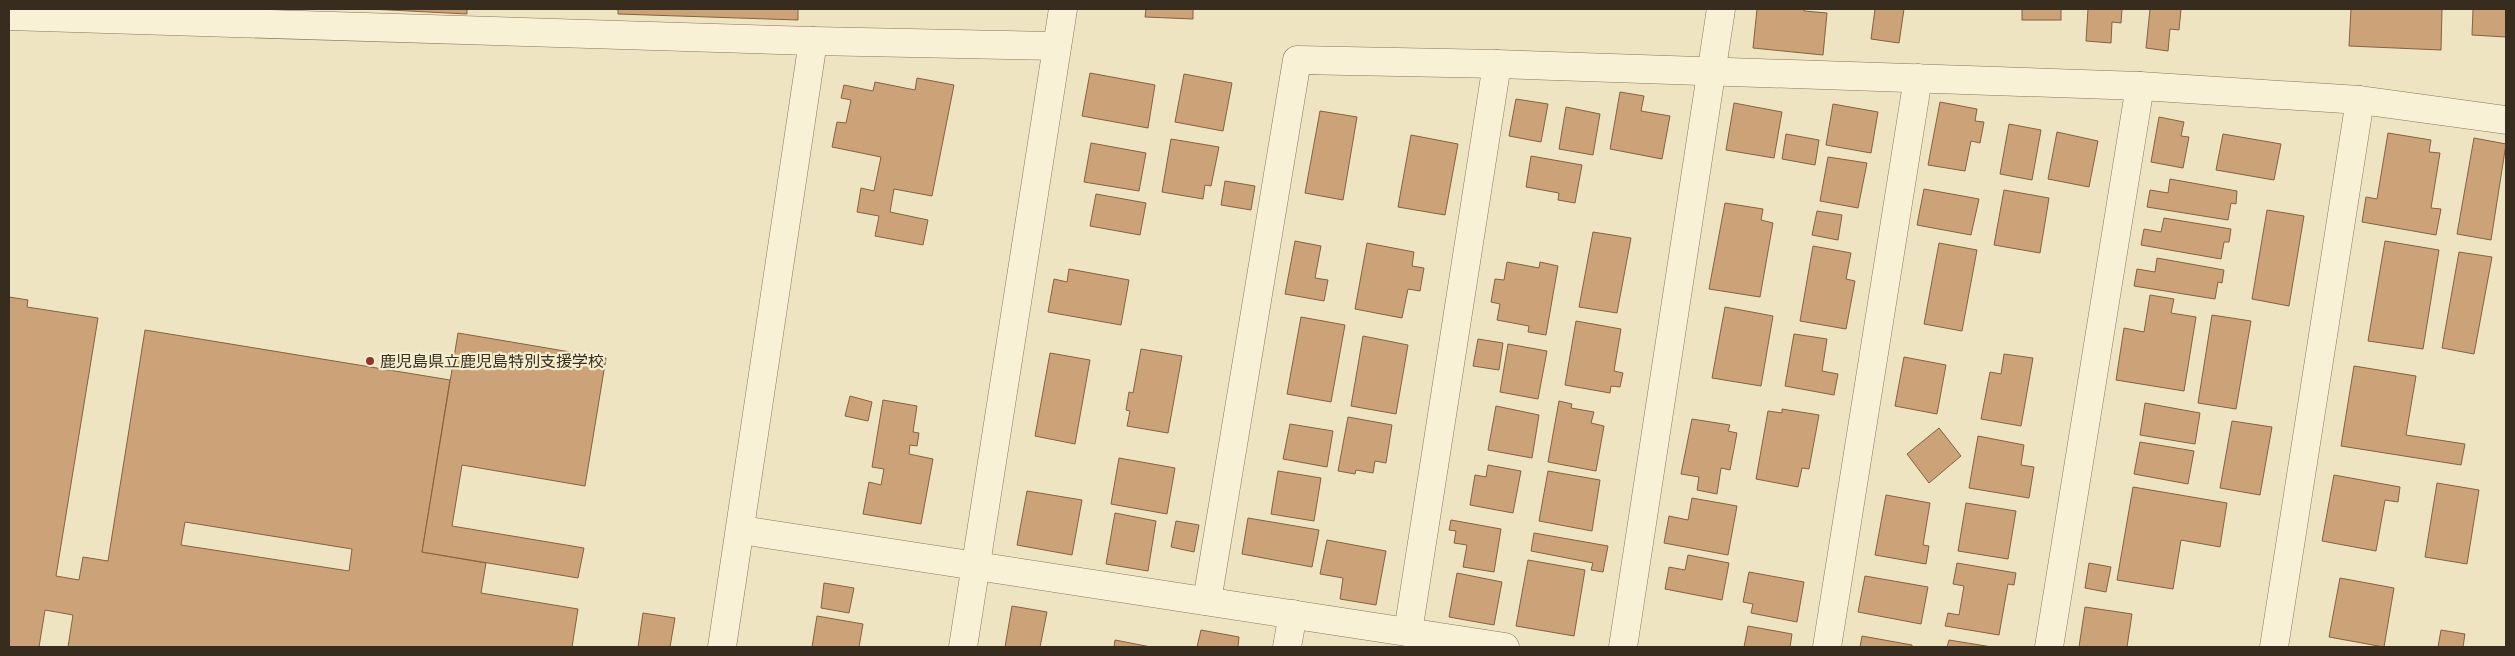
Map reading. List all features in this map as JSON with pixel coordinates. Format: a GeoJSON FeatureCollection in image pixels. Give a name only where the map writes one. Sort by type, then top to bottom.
{"type":"FeatureCollection","features":[{"type":"Feature","properties":{"kind":"street"},"geometry":{"type":"LineString","coordinates":[[963,647],[1063,9]]}},
{"type":"Feature","properties":{"kind":"street"},"geometry":{"type":"LineString","coordinates":[[1623,647],[1721,9]]}},
{"type":"Feature","properties":{"kind":"street"},"geometry":{"type":"LineString","coordinates":[[9,16],[254,16],[813,41],[1057,46]]}},
{"type":"Feature","properties":{"kind":"street"},"geometry":{"type":"LineString","coordinates":[[722,647],[813,41]]}},
{"type":"Feature","properties":{"kind":"street"},"geometry":{"type":"LineString","coordinates":[[1207,600],[1297,60],[1497,64],[2140,86],[2360,100],[2506,120]]}},
{"type":"Feature","properties":{"kind":"street"},"geometry":{"type":"LineString","coordinates":[[1408,632],[1497,64]]}},
{"type":"Feature","properties":{"kind":"street"},"geometry":{"type":"LineString","coordinates":[[1827,647],[1918,78]]}},
{"type":"Feature","properties":{"kind":"street"},"geometry":{"type":"LineString","coordinates":[[2050,647],[2140,86]]}},
{"type":"Feature","properties":{"kind":"street"},"geometry":{"type":"LineString","coordinates":[[2274,647],[2360,100]]}},
{"type":"Feature","properties":{"kind":"street"},"geometry":{"type":"LineString","coordinates":[[740,530],[1505,647]]}},
{"type":"Feature","properties":{"kind":"street"},"geometry":{"type":"LineString","coordinates":[[1288,647],[1292,614]]}},
{"type":"Feature","properties":{"kind":"building"},"geometry":{"type":"Polygon","coordinates":[[[370,9],[467,9],[467,14],[370,9]]]}},
{"type":"Feature","properties":{"kind":"building"},"geometry":{"type":"Polygon","coordinates":[[[618,9],[798,9],[798,20],[618,14],[618,9]]]}},
{"type":"Feature","properties":{"kind":"building"},"geometry":{"type":"Polygon","coordinates":[[[1146,9],[1193,9],[1193,19],[1145,17],[1146,9]]]}},
{"type":"Feature","properties":{"kind":"building"},"geometry":{"type":"Polygon","coordinates":[[[1757,9],[1804,9],[1804,11],[1827,13],[1823,55],[1753,48],[1757,9]]]}},
{"type":"Feature","properties":{"kind":"building"},"geometry":{"type":"Polygon","coordinates":[[[1875,9],[1904,9],[1899,43],[1871,39],[1875,9]]]}},
{"type":"Feature","properties":{"kind":"building"},"geometry":{"type":"Polygon","coordinates":[[[2022,9],[2061,9],[2061,20],[2022,20],[2022,9]]]}},
{"type":"Feature","properties":{"kind":"building"},"geometry":{"type":"Polygon","coordinates":[[[2088,9],[2122,9],[2121,23],[2112,22],[2111,43],[2086,41],[2088,9]]]}},
{"type":"Feature","properties":{"kind":"building"},"geometry":{"type":"Polygon","coordinates":[[[2150,9],[2181,9],[2179,30],[2170,29],[2168,51],[2146,48],[2150,9]]]}},
{"type":"Feature","properties":{"kind":"building"},"geometry":{"type":"Polygon","coordinates":[[[2351,9],[2442,9],[2441,50],[2349,46],[2351,9]]]}},
{"type":"Feature","properties":{"kind":"building"},"geometry":{"type":"Polygon","coordinates":[[[2473,9],[2506,9],[2506,37],[2472,35],[2473,9]]]}},
{"type":"Feature","properties":{"kind":"building"},"geometry":{"type":"Polygon","coordinates":[[[1090,73],[1155,85],[1148,128],[1082,116],[1090,73]]]}},
{"type":"Feature","properties":{"kind":"building"},"geometry":{"type":"Polygon","coordinates":[[[1184,74],[1232,83],[1223,131],[1175,122],[1184,74]]]}},
{"type":"Feature","properties":{"kind":"building"},"geometry":{"type":"Polygon","coordinates":[[[917,78],[954,85],[932,196],[894,189],[890,212],[928,220],[923,245],[875,236],[879,216],[857,212],[861,188],[874,191],[881,157],[832,147],[837,122],[846,123],[851,100],[841,98],[844,85],[873,91],[875,82],[915,90],[917,78]]]}},
{"type":"Feature","properties":{"kind":"building"},"geometry":{"type":"Polygon","coordinates":[[[1620,92],[1644,96],[1641,111],[1670,116],[1662,159],[1610,149],[1620,92]]]}},
{"type":"Feature","properties":{"kind":"building"},"geometry":{"type":"Polygon","coordinates":[[[1516,99],[1548,104],[1541,142],[1509,136],[1516,99]]]}},
{"type":"Feature","properties":{"kind":"building"},"geometry":{"type":"Polygon","coordinates":[[[1940,102],[1977,109],[1975,121],[1984,122],[1980,143],[1971,141],[1965,171],[1928,165],[1940,102]]]}},
{"type":"Feature","properties":{"kind":"building"},"geometry":{"type":"Polygon","coordinates":[[[1734,103],[1782,112],[1774,158],[1726,150],[1734,103]]]}},
{"type":"Feature","properties":{"kind":"building"},"geometry":{"type":"Polygon","coordinates":[[[1833,104],[1878,112],[1871,153],[1826,145],[1833,104]]]}},
{"type":"Feature","properties":{"kind":"building"},"geometry":{"type":"Polygon","coordinates":[[[1566,107],[1600,114],[1593,155],[1559,149],[1566,107]]]}},
{"type":"Feature","properties":{"kind":"building"},"geometry":{"type":"Polygon","coordinates":[[[1320,111],[1357,117],[1343,200],[1305,193],[1320,111]]]}},
{"type":"Feature","properties":{"kind":"building"},"geometry":{"type":"Polygon","coordinates":[[[2159,117],[2184,122],[2181,136],[2189,137],[2183,168],[2151,162],[2159,117]]]}},
{"type":"Feature","properties":{"kind":"building"},"geometry":{"type":"Polygon","coordinates":[[[2009,124],[2041,130],[2032,180],[2000,174],[2009,124]]]}},
{"type":"Feature","properties":{"kind":"building"},"geometry":{"type":"Polygon","coordinates":[[[2057,132],[2098,141],[2089,187],[2048,179],[2057,132]]]}},
{"type":"Feature","properties":{"kind":"building"},"geometry":{"type":"Polygon","coordinates":[[[2388,133],[2431,140],[2429,152],[2440,153],[2431,208],[2441,209],[2436,235],[2362,222],[2366,197],[2377,199],[2388,133]]]}},
{"type":"Feature","properties":{"kind":"building"},"geometry":{"type":"Polygon","coordinates":[[[1786,134],[1819,140],[1815,165],[1782,159],[1786,134]]]}},
{"type":"Feature","properties":{"kind":"building"},"geometry":{"type":"Polygon","coordinates":[[[2223,134],[2281,144],[2274,180],[2216,170],[2223,134]]]}},
{"type":"Feature","properties":{"kind":"building"},"geometry":{"type":"Polygon","coordinates":[[[1411,135],[1458,144],[1445,215],[1398,207],[1411,135]]]}},
{"type":"Feature","properties":{"kind":"building"},"geometry":{"type":"Polygon","coordinates":[[[2474,138],[2506,144],[2491,240],[2457,234],[2474,138]]]}},
{"type":"Feature","properties":{"kind":"building"},"geometry":{"type":"Polygon","coordinates":[[[1171,139],[1219,147],[1211,186],[1205,185],[1203,199],[1162,192],[1171,139]]]}},
{"type":"Feature","properties":{"kind":"building"},"geometry":{"type":"Polygon","coordinates":[[[1091,143],[1146,153],[1139,191],[1084,182],[1091,143]]]}},
{"type":"Feature","properties":{"kind":"building"},"geometry":{"type":"Polygon","coordinates":[[[1531,156],[1582,165],[1575,203],[1558,200],[1559,193],[1526,187],[1531,156]]]}},
{"type":"Feature","properties":{"kind":"building"},"geometry":{"type":"Polygon","coordinates":[[[1828,157],[1867,163],[1858,208],[1820,201],[1828,157]]]}},
{"type":"Feature","properties":{"kind":"building"},"geometry":{"type":"Polygon","coordinates":[[[2170,179],[2237,191],[2236,204],[2231,203],[2228,220],[2147,207],[2150,190],[2168,193],[2170,179]]]}},
{"type":"Feature","properties":{"kind":"building"},"geometry":{"type":"Polygon","coordinates":[[[1225,181],[1255,186],[1251,210],[1221,205],[1225,181]]]}},
{"type":"Feature","properties":{"kind":"building"},"geometry":{"type":"Polygon","coordinates":[[[1924,189],[1979,199],[1971,235],[1917,225],[1924,189]]]}},
{"type":"Feature","properties":{"kind":"building"},"geometry":{"type":"Polygon","coordinates":[[[2004,190],[2049,198],[2040,253],[1994,245],[2004,190]]]}},
{"type":"Feature","properties":{"kind":"building"},"geometry":{"type":"Polygon","coordinates":[[[1096,194],[1146,203],[1140,235],[1090,226],[1096,194]]]}},
{"type":"Feature","properties":{"kind":"building"},"geometry":{"type":"Polygon","coordinates":[[[1725,203],[1763,209],[1761,220],[1773,223],[1760,297],[1709,289],[1725,203]]]}},
{"type":"Feature","properties":{"kind":"building"},"geometry":{"type":"Polygon","coordinates":[[[2267,210],[2304,216],[2289,306],[2252,299],[2267,210]]]}},
{"type":"Feature","properties":{"kind":"building"},"geometry":{"type":"Polygon","coordinates":[[[1817,211],[1842,215],[1838,240],[1812,235],[1817,211]]]}},
{"type":"Feature","properties":{"kind":"building"},"geometry":{"type":"Polygon","coordinates":[[[2164,218],[2231,229],[2229,242],[2224,242],[2221,259],[2141,245],[2144,229],[2161,232],[2164,218]]]}},
{"type":"Feature","properties":{"kind":"building"},"geometry":{"type":"Polygon","coordinates":[[[1593,232],[1631,238],[1617,313],[1579,307],[1593,232]]]}},
{"type":"Feature","properties":{"kind":"building"},"geometry":{"type":"Polygon","coordinates":[[[1295,241],[1321,246],[1315,278],[1328,280],[1324,301],[1285,294],[1295,241]]]}},
{"type":"Feature","properties":{"kind":"building"},"geometry":{"type":"Polygon","coordinates":[[[2385,241],[2439,250],[2423,349],[2368,341],[2385,241]]]}},
{"type":"Feature","properties":{"kind":"building"},"geometry":{"type":"Polygon","coordinates":[[[1367,243],[1414,252],[1412,266],[1424,268],[1420,291],[1408,289],[1402,318],[1355,309],[1367,243]]]}},
{"type":"Feature","properties":{"kind":"building"},"geometry":{"type":"Polygon","coordinates":[[[1939,243],[1977,250],[1962,331],[1924,324],[1939,243]]]}},
{"type":"Feature","properties":{"kind":"building"},"geometry":{"type":"Polygon","coordinates":[[[1813,246],[1851,253],[1846,279],[1855,281],[1846,329],[1800,321],[1813,246]]]}},
{"type":"Feature","properties":{"kind":"building"},"geometry":{"type":"Polygon","coordinates":[[[2459,252],[2492,257],[2474,354],[2442,348],[2459,252]]]}},
{"type":"Feature","properties":{"kind":"building"},"geometry":{"type":"Polygon","coordinates":[[[2157,258],[2224,270],[2222,283],[2218,282],[2215,299],[2134,286],[2137,269],[2155,272],[2157,258]]]}},
{"type":"Feature","properties":{"kind":"building"},"geometry":{"type":"Polygon","coordinates":[[[1507,262],[1539,268],[1540,262],[1558,266],[1546,335],[1528,332],[1529,326],[1497,320],[1500,304],[1491,302],[1495,279],[1504,280],[1507,262]]]}},
{"type":"Feature","properties":{"kind":"building"},"geometry":{"type":"Polygon","coordinates":[[[1069,269],[1129,280],[1121,325],[1048,312],[1054,279],[1067,282],[1069,269]]]}},
{"type":"Feature","properties":{"kind":"building"},"geometry":{"type":"Polygon","coordinates":[[[2150,295],[2174,299],[2171,313],[2196,317],[2184,391],[2116,380],[2124,328],[2144,332],[2150,295]]]}},
{"type":"Feature","properties":{"kind":"building"},"geometry":{"type":"Polygon","coordinates":[[[9,297],[28,300],[27,307],[98,318],[56,576],[79,580],[83,557],[108,561],[145,330],[450,380],[422,552],[486,563],[481,593],[578,609],[572,647],[68,647],[73,615],[45,610],[39,647],[9,647],[9,297]],[[185,522],[181,545],[349,571],[352,549],[185,522]]]}},
{"type":"Feature","properties":{"kind":"building"},"geometry":{"type":"Polygon","coordinates":[[[1725,307],[1773,316],[1761,386],[1712,378],[1725,307]]]}},
{"type":"Feature","properties":{"kind":"building"},"geometry":{"type":"Polygon","coordinates":[[[2212,315],[2251,321],[2236,409],[2198,403],[2212,315]]]}},
{"type":"Feature","properties":{"kind":"building"},"geometry":{"type":"Polygon","coordinates":[[[1301,317],[1345,325],[1331,402],[1287,394],[1301,317]]]}},
{"type":"Feature","properties":{"kind":"building"},"geometry":{"type":"Polygon","coordinates":[[[1576,321],[1621,329],[1614,371],[1623,373],[1620,387],[1611,386],[1610,393],[1565,385],[1576,321]]]}},
{"type":"Feature","properties":{"kind":"building"},"geometry":{"type":"Polygon","coordinates":[[[458,333],[606,358],[585,486],[462,465],[452,526],[584,548],[578,578],[422,552],[458,333]]]}},
{"type":"Feature","properties":{"kind":"building"},"geometry":{"type":"Polygon","coordinates":[[[1794,334],[1827,339],[1822,371],[1838,374],[1834,395],[1785,386],[1794,334]]]}},
{"type":"Feature","properties":{"kind":"building"},"geometry":{"type":"Polygon","coordinates":[[[1363,336],[1408,345],[1396,414],[1351,406],[1363,336]]]}},
{"type":"Feature","properties":{"kind":"building"},"geometry":{"type":"Polygon","coordinates":[[[1478,339],[1503,343],[1499,370],[1473,366],[1478,339]]]}},
{"type":"Feature","properties":{"kind":"building"},"geometry":{"type":"Polygon","coordinates":[[[1508,344],[1547,351],[1538,399],[1500,392],[1508,344]]]}},
{"type":"Feature","properties":{"kind":"building"},"geometry":{"type":"Polygon","coordinates":[[[1141,349],[1182,356],[1168,433],[1127,426],[1130,411],[1126,410],[1129,392],[1133,393],[1141,349]]]}},
{"type":"Feature","properties":{"kind":"building"},"geometry":{"type":"Polygon","coordinates":[[[1050,353],[1090,360],[1075,444],[1035,436],[1050,353]]]}},
{"type":"Feature","properties":{"kind":"building"},"geometry":{"type":"Polygon","coordinates":[[[2004,354],[2033,358],[2021,426],[1981,419],[1990,372],[2001,374],[2004,354]]]}},
{"type":"Feature","properties":{"kind":"building"},"geometry":{"type":"Polygon","coordinates":[[[1904,357],[1946,365],[1937,414],[1895,406],[1904,357]]]}},
{"type":"Feature","properties":{"kind":"building"},"geometry":{"type":"Polygon","coordinates":[[[2354,366],[2416,376],[2406,435],[2465,444],[2461,465],[2341,446],[2354,366]]]}},
{"type":"Feature","properties":{"kind":"building"},"geometry":{"type":"Polygon","coordinates":[[[850,396],[872,402],[868,421],[845,416],[850,396]]]}},
{"type":"Feature","properties":{"kind":"building"},"geometry":{"type":"Polygon","coordinates":[[[883,400],[917,406],[913,432],[919,433],[917,446],[910,445],[909,454],[933,459],[921,524],[863,514],[869,482],[881,485],[884,469],[872,467],[883,400]]]}},
{"type":"Feature","properties":{"kind":"building"},"geometry":{"type":"Polygon","coordinates":[[[1559,401],[1572,404],[1571,408],[1594,412],[1591,423],[1604,426],[1596,471],[1548,462],[1559,401]]]}},
{"type":"Feature","properties":{"kind":"building"},"geometry":{"type":"Polygon","coordinates":[[[2145,403],[2200,413],[2195,444],[2140,435],[2145,403]]]}},
{"type":"Feature","properties":{"kind":"building"},"geometry":{"type":"Polygon","coordinates":[[[1496,406],[1539,415],[1532,458],[1488,450],[1496,406]]]}},
{"type":"Feature","properties":{"kind":"building"},"geometry":{"type":"Polygon","coordinates":[[[1782,409],[1819,415],[1809,469],[1802,468],[1798,487],[1756,479],[1768,411],[1782,413],[1782,409]]]}},
{"type":"Feature","properties":{"kind":"building"},"geometry":{"type":"Polygon","coordinates":[[[1348,417],[1392,425],[1386,463],[1375,461],[1373,473],[1356,470],[1355,474],[1338,471],[1348,417]]]}},
{"type":"Feature","properties":{"kind":"building"},"geometry":{"type":"Polygon","coordinates":[[[1692,419],[1730,425],[1728,431],[1737,433],[1730,470],[1721,468],[1717,494],[1697,490],[1699,477],[1681,474],[1692,419]]]}},
{"type":"Feature","properties":{"kind":"building"},"geometry":{"type":"Polygon","coordinates":[[[2232,421],[2272,427],[2260,495],[2220,488],[2232,421]]]}},
{"type":"Feature","properties":{"kind":"building"},"geometry":{"type":"Polygon","coordinates":[[[1290,424],[1333,431],[1327,467],[1283,459],[1290,424]]]}},
{"type":"Feature","properties":{"kind":"building"},"geometry":{"type":"Polygon","coordinates":[[[1939,428],[1961,456],[1929,483],[1907,454],[1939,428]]]}},
{"type":"Feature","properties":{"kind":"building"},"geometry":{"type":"Polygon","coordinates":[[[1978,436],[2024,445],[2021,465],[2034,467],[2029,498],[1969,488],[1978,436]]]}},
{"type":"Feature","properties":{"kind":"building"},"geometry":{"type":"Polygon","coordinates":[[[2140,442],[2194,451],[2188,484],[2134,474],[2140,442]]]}},
{"type":"Feature","properties":{"kind":"building"},"geometry":{"type":"Polygon","coordinates":[[[1119,458],[1175,468],[1167,514],[1111,504],[1119,458]]]}},
{"type":"Feature","properties":{"kind":"building"},"geometry":{"type":"Polygon","coordinates":[[[1488,465],[1521,471],[1513,513],[1470,505],[1475,475],[1486,477],[1488,465]]]}},
{"type":"Feature","properties":{"kind":"building"},"geometry":{"type":"Polygon","coordinates":[[[1278,471],[1321,478],[1314,521],[1271,514],[1278,471]]]}},
{"type":"Feature","properties":{"kind":"building"},"geometry":{"type":"Polygon","coordinates":[[[1548,471],[1600,480],[1592,531],[1539,521],[1548,471]]]}},
{"type":"Feature","properties":{"kind":"building"},"geometry":{"type":"Polygon","coordinates":[[[2334,475],[2400,487],[2398,502],[2385,500],[2376,551],[2322,541],[2334,475]]]}},
{"type":"Feature","properties":{"kind":"building"},"geometry":{"type":"Polygon","coordinates":[[[2437,483],[2479,490],[2467,564],[2425,557],[2437,483]]]}},
{"type":"Feature","properties":{"kind":"building"},"geometry":{"type":"Polygon","coordinates":[[[2133,487],[2227,503],[2220,547],[2181,540],[2173,589],[2117,580],[2133,487]]]}},
{"type":"Feature","properties":{"kind":"building"},"geometry":{"type":"Polygon","coordinates":[[[1027,491],[1082,500],[1072,555],[1017,545],[1027,491]]]}},
{"type":"Feature","properties":{"kind":"building"},"geometry":{"type":"Polygon","coordinates":[[[1886,495],[1930,503],[1923,545],[1929,546],[1926,564],[1875,555],[1886,495]]]}},
{"type":"Feature","properties":{"kind":"building"},"geometry":{"type":"Polygon","coordinates":[[[1692,498],[1737,506],[1728,555],[1664,543],[1669,516],[1688,520],[1692,498]]]}},
{"type":"Feature","properties":{"kind":"building"},"geometry":{"type":"Polygon","coordinates":[[[1966,503],[2016,511],[2008,559],[1958,551],[1966,503]]]}},
{"type":"Feature","properties":{"kind":"building"},"geometry":{"type":"Polygon","coordinates":[[[1115,513],[1156,521],[1148,571],[1106,564],[1115,513]]]}},
{"type":"Feature","properties":{"kind":"building"},"geometry":{"type":"Polygon","coordinates":[[[1248,518],[1319,530],[1312,567],[1242,554],[1248,518]]]}},
{"type":"Feature","properties":{"kind":"building"},"geometry":{"type":"Polygon","coordinates":[[[1451,520],[1501,529],[1494,572],[1463,567],[1467,545],[1454,543],[1456,531],[1449,530],[1451,520]]]}},
{"type":"Feature","properties":{"kind":"building"},"geometry":{"type":"Polygon","coordinates":[[[1176,521],[1199,525],[1194,552],[1171,547],[1176,521]]]}},
{"type":"Feature","properties":{"kind":"building"},"geometry":{"type":"Polygon","coordinates":[[[1534,533],[1608,546],[1603,572],[1591,570],[1593,563],[1531,551],[1534,533]]]}},
{"type":"Feature","properties":{"kind":"building"},"geometry":{"type":"Polygon","coordinates":[[[1327,540],[1386,551],[1376,605],[1340,599],[1343,578],[1320,574],[1327,540]]]}},
{"type":"Feature","properties":{"kind":"building"},"geometry":{"type":"Polygon","coordinates":[[[1688,555],[1729,563],[1722,600],[1665,589],[1669,567],[1685,570],[1688,555]]]}},
{"type":"Feature","properties":{"kind":"building"},"geometry":{"type":"Polygon","coordinates":[[[1528,560],[1585,570],[1574,636],[1516,626],[1528,560]]]}},
{"type":"Feature","properties":{"kind":"building"},"geometry":{"type":"Polygon","coordinates":[[[1957,563],[2016,573],[2014,585],[2008,584],[1999,635],[1945,626],[1948,613],[1959,615],[1964,586],[1953,584],[1957,563]]]}},
{"type":"Feature","properties":{"kind":"building"},"geometry":{"type":"Polygon","coordinates":[[[2089,563],[2111,567],[2106,592],[2085,588],[2089,563]]]}},
{"type":"Feature","properties":{"kind":"building"},"geometry":{"type":"Polygon","coordinates":[[[1749,572],[1804,582],[1797,622],[1751,613],[1753,604],[1743,602],[1749,572]]]}},
{"type":"Feature","properties":{"kind":"building"},"geometry":{"type":"Polygon","coordinates":[[[1457,573],[1502,582],[1494,625],[1449,617],[1457,573]]]}},
{"type":"Feature","properties":{"kind":"building"},"geometry":{"type":"Polygon","coordinates":[[[1865,576],[1928,587],[1921,624],[1858,612],[1865,576]]]}},
{"type":"Feature","properties":{"kind":"building"},"geometry":{"type":"Polygon","coordinates":[[[2340,578],[2394,588],[2384,647],[2329,637],[2340,578]]]}},
{"type":"Feature","properties":{"kind":"building"},"geometry":{"type":"Polygon","coordinates":[[[824,583],[854,588],[849,613],[821,608],[824,583]]]}},
{"type":"Feature","properties":{"kind":"building"},"geometry":{"type":"Polygon","coordinates":[[[1012,606],[1047,612],[1040,647],[1005,647],[1012,606]]]}},
{"type":"Feature","properties":{"kind":"building"},"geometry":{"type":"Polygon","coordinates":[[[2085,607],[2132,614],[2127,647],[2079,647],[2085,607]]]}},
{"type":"Feature","properties":{"kind":"building"},"geometry":{"type":"Polygon","coordinates":[[[643,613],[675,618],[670,647],[638,647],[643,613]]]}},
{"type":"Feature","properties":{"kind":"building"},"geometry":{"type":"Polygon","coordinates":[[[817,616],[863,624],[859,647],[812,647],[817,616]]]}},
{"type":"Feature","properties":{"kind":"building"},"geometry":{"type":"Polygon","coordinates":[[[1748,626],[1792,634],[1790,647],[1744,647],[1748,626]]]}},
{"type":"Feature","properties":{"kind":"building"},"geometry":{"type":"Polygon","coordinates":[[[1201,630],[1239,637],[1238,647],[1197,647],[1201,630]]]}},
{"type":"Feature","properties":{"kind":"building"},"geometry":{"type":"Polygon","coordinates":[[[2441,630],[2465,634],[2463,647],[2438,647],[2441,630]]]}},
{"type":"Feature","properties":{"kind":"building"},"geometry":{"type":"Polygon","coordinates":[[[1862,636],[1912,645],[1912,647],[1860,647],[1862,636]]]}},
{"type":"Feature","properties":{"kind":"building"},"geometry":{"type":"Polygon","coordinates":[[[1115,640],[1151,647],[1114,647],[1115,640]]]}},
{"type":"Feature","properties":{"kind":"building"},"geometry":{"type":"Polygon","coordinates":[[[1949,640],[1992,647],[1947,647],[1949,640]]]}},
{"type":"Feature","properties":{"kind":"place","name":"鹿児島県立鹿児島特別支援学校"},"geometry":{"type":"Point","coordinates":[370,361]}}]}
